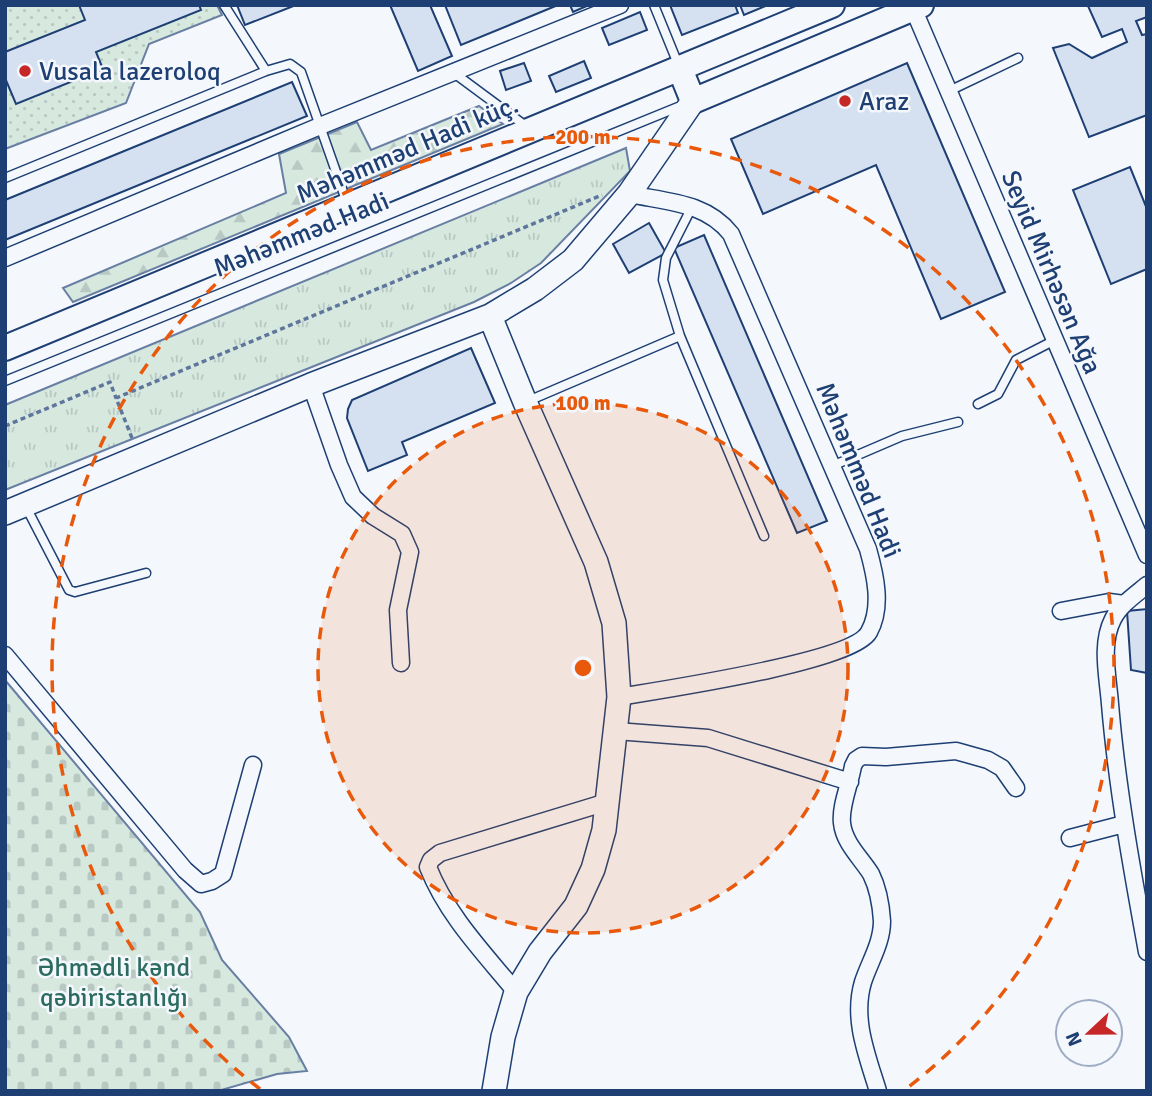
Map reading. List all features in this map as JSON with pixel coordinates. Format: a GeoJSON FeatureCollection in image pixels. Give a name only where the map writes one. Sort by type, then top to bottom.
{"type":"FeatureCollection","features":[{"type":"Feature","properties":{"kind":"main road","name":"Məhəmməd Hadi küç."},"geometry":{"type":"LineString","coordinates":[[5,348],[832,5]]}},
{"type":"Feature","properties":{"kind":"main road"},"geometry":{"type":"LineString","coordinates":[[680,69],[693,101],[917,7]]}},
{"type":"Feature","properties":{"kind":"street"},"geometry":{"type":"LineString","coordinates":[[5,258],[320,126],[620,5]]}},
{"type":"Feature","properties":{"kind":"street","name":"Seyid Mirhəsən Ağa"},"geometry":{"type":"LineString","coordinates":[[917,7],[949,91],[1147,555]]}},
{"type":"Feature","properties":{"kind":"street"},"geometry":{"type":"LineString","coordinates":[[15,509],[311,385],[490,316],[535,289],[572,260],[629,194],[693,101]]}},
{"type":"Feature","properties":{"kind":"street","name":"Məhəmməd Hadi"},"geometry":{"type":"LineString","coordinates":[[620,697],[711,681],[827,655],[852,646],[869,634],[875,617],[877,580],[868,549],[731,234],[708,212],[629,194]]}},
{"type":"Feature","properties":{"kind":"street"},"geometry":{"type":"LineString","coordinates":[[490,316],[596,562],[614,623],[620,697],[604,830],[593,869],[576,906],[540,952],[516,992],[503,1037],[494,1091]]}},
{"type":"Feature","properties":{"kind":"street"},"geometry":{"type":"LineString","coordinates":[[311,385],[353,497],[373,516],[402,534],[411,552],[398,610],[401,663]]}},
{"type":"Feature","properties":{"kind":"street"},"geometry":{"type":"LineString","coordinates":[[1147,585],[1124,604],[1113,619],[1106,656],[1114,757],[1147,952]]}},
{"type":"Feature","properties":{"kind":"street"},"geometry":{"type":"LineString","coordinates":[[1061,611],[1109,602],[1124,604]]}},
{"type":"Feature","properties":{"kind":"street"},"geometry":{"type":"LineString","coordinates":[[5,655],[185,870],[201,884],[223,874],[253,765]]}},
{"type":"Feature","properties":{"kind":"street"},"geometry":{"type":"LineString","coordinates":[[616,731],[708,738],[850,782]]}},
{"type":"Feature","properties":{"kind":"street"},"geometry":{"type":"LineString","coordinates":[[878,1091],[858,1014],[863,983],[880,938],[882,921],[878,892],[872,876],[848,841],[842,826],[853,766],[862,756],[886,757],[956,751],[988,760],[1002,768],[1016,788]]}},
{"type":"Feature","properties":{"kind":"street"},"geometry":{"type":"LineString","coordinates":[[516,992],[451,912],[428,867],[431,860],[440,853],[607,802]]}},
{"type":"Feature","properties":{"kind":"street"},"geometry":{"type":"LineString","coordinates":[[1070,838],[1124,824]]}},
{"type":"Feature","properties":{"kind":"street"},"geometry":{"type":"LineString","coordinates":[[1131,862],[1147,855]]}},
{"type":"Feature","properties":{"kind":"lane"},"geometry":{"type":"LineString","coordinates":[[224,5],[267,71]]}},
{"type":"Feature","properties":{"kind":"lane"},"geometry":{"type":"LineString","coordinates":[[654,5],[680,69]]}},
{"type":"Feature","properties":{"kind":"lane"},"geometry":{"type":"LineString","coordinates":[[949,91],[1018,58]]}},
{"type":"Feature","properties":{"kind":"lane"},"geometry":{"type":"LineString","coordinates":[[5,178],[290,64],[301,72],[348,206]]}},
{"type":"Feature","properties":{"kind":"lane"},"geometry":{"type":"LineString","coordinates":[[454,73],[531,130]]}},
{"type":"Feature","properties":{"kind":"lane","name":"Məhəmməd Hadi"},"geometry":{"type":"LineString","coordinates":[[5,381],[693,101]]}},
{"type":"Feature","properties":{"kind":"lane"},"geometry":{"type":"LineString","coordinates":[[692,207],[666,258],[663,280],[680,336],[764,536]]}},
{"type":"Feature","properties":{"kind":"lane"},"geometry":{"type":"LineString","coordinates":[[525,402],[680,336]]}},
{"type":"Feature","properties":{"kind":"lane"},"geometry":{"type":"LineString","coordinates":[[978,404],[998,394],[1016,360],[1055,340]]}},
{"type":"Feature","properties":{"kind":"lane"},"geometry":{"type":"LineString","coordinates":[[832,466],[902,436],[958,422]]}},
{"type":"Feature","properties":{"kind":"lane"},"geometry":{"type":"LineString","coordinates":[[15,509],[69,590],[75,592],[146,573]]}},
{"type":"Feature","properties":{"kind":"path"},"geometry":{"type":"LineString","coordinates":[[116,398],[612,190],[629,194]]}},
{"type":"Feature","properties":{"kind":"path"},"geometry":{"type":"LineString","coordinates":[[5,425],[110,382],[139,457]]}},
{"type":"Feature","properties":{"kind":"green space"},"geometry":{"type":"Polygon","coordinates":[[[5,5],[217,5],[222,15],[149,44],[126,103],[5,149],[5,5]]]}},
{"type":"Feature","properties":{"kind":"green space"},"geometry":{"type":"Polygon","coordinates":[[[479,106],[503,124],[73,302],[63,288],[286,193],[279,154],[357,122],[371,150],[479,106]]]}},
{"type":"Feature","properties":{"kind":"green space"},"geometry":{"type":"Polygon","coordinates":[[[626,148],[630,171],[541,263],[511,283],[474,302],[5,490],[5,405],[626,148]]]}},
{"type":"Feature","properties":{"kind":"green space","name":"Əhmədli kənd qəbiristanlığı"},"geometry":{"type":"Polygon","coordinates":[[[5,680],[200,912],[222,960],[289,1037],[307,1071],[277,1074],[218,1091],[5,1091],[5,680]]]}},
{"type":"Feature","properties":{"kind":"building"},"geometry":{"type":"Polygon","coordinates":[[[79,5],[199,5],[201,10],[96,52],[103,69],[16,104],[5,78],[5,52],[85,20],[79,5]]]}},
{"type":"Feature","properties":{"kind":"building"},"geometry":{"type":"Polygon","coordinates":[[[237,5],[296,5],[245,25],[237,5]]]}},
{"type":"Feature","properties":{"kind":"building"},"geometry":{"type":"Polygon","coordinates":[[[390,5],[430,5],[452,56],[418,71],[390,5]]]}},
{"type":"Feature","properties":{"kind":"building"},"geometry":{"type":"Polygon","coordinates":[[[445,5],[558,5],[461,45],[445,5]]]}},
{"type":"Feature","properties":{"kind":"building"},"geometry":{"type":"Polygon","coordinates":[[[570,5],[589,5],[573,12],[570,5]]]}},
{"type":"Feature","properties":{"kind":"building"},"geometry":{"type":"Polygon","coordinates":[[[670,5],[735,5],[738,13],[682,35],[670,5]]]}},
{"type":"Feature","properties":{"kind":"building"},"geometry":{"type":"Polygon","coordinates":[[[740,5],[768,5],[744,15],[740,5]]]}},
{"type":"Feature","properties":{"kind":"building"},"geometry":{"type":"Polygon","coordinates":[[[1147,5],[1147,17],[1136,21],[1142,35],[1147,34],[1147,115],[1089,137],[1053,48],[1069,44],[1092,58],[1127,42],[1122,29],[1102,37],[1088,6],[1147,5]]]}},
{"type":"Feature","properties":{"kind":"building"},"geometry":{"type":"Polygon","coordinates":[[[640,12],[647,30],[609,45],[602,28],[640,12]]]}},
{"type":"Feature","properties":{"kind":"building"},"geometry":{"type":"Polygon","coordinates":[[[584,61],[591,78],[556,92],[549,76],[584,61]]]}},
{"type":"Feature","properties":{"kind":"building"},"geometry":{"type":"Polygon","coordinates":[[[524,63],[531,81],[506,90],[500,71],[524,63]]]}},
{"type":"Feature","properties":{"kind":"building"},"geometry":{"type":"Polygon","coordinates":[[[907,63],[1005,292],[941,319],[876,165],[763,214],[731,139],[907,63]]]}},
{"type":"Feature","properties":{"kind":"building"},"geometry":{"type":"Polygon","coordinates":[[[292,82],[307,116],[5,240],[5,200],[292,82]]]}},
{"type":"Feature","properties":{"kind":"building"},"geometry":{"type":"Polygon","coordinates":[[[1130,167],[1147,209],[1147,269],[1111,284],[1073,190],[1130,167]]]}},
{"type":"Feature","properties":{"kind":"building"},"geometry":{"type":"Polygon","coordinates":[[[649,223],[666,253],[629,273],[613,244],[649,223]]]}},
{"type":"Feature","properties":{"kind":"building"},"geometry":{"type":"Polygon","coordinates":[[[704,235],[827,521],[797,533],[674,248],[704,235]]]}},
{"type":"Feature","properties":{"kind":"building"},"geometry":{"type":"Polygon","coordinates":[[[471,348],[495,403],[402,442],[407,455],[368,471],[347,418],[352,400],[471,348]]]}},
{"type":"Feature","properties":{"kind":"building"},"geometry":{"type":"Polygon","coordinates":[[[1147,609],[1147,673],[1131,670],[1127,611],[1147,609]]]}},
{"type":"Feature","properties":{"kind":"place","name":"Vusala lazeroloq"},"geometry":{"type":"Point","coordinates":[25,71]}},
{"type":"Feature","properties":{"kind":"place","name":"Araz"},"geometry":{"type":"Point","coordinates":[845,101]}}]}
